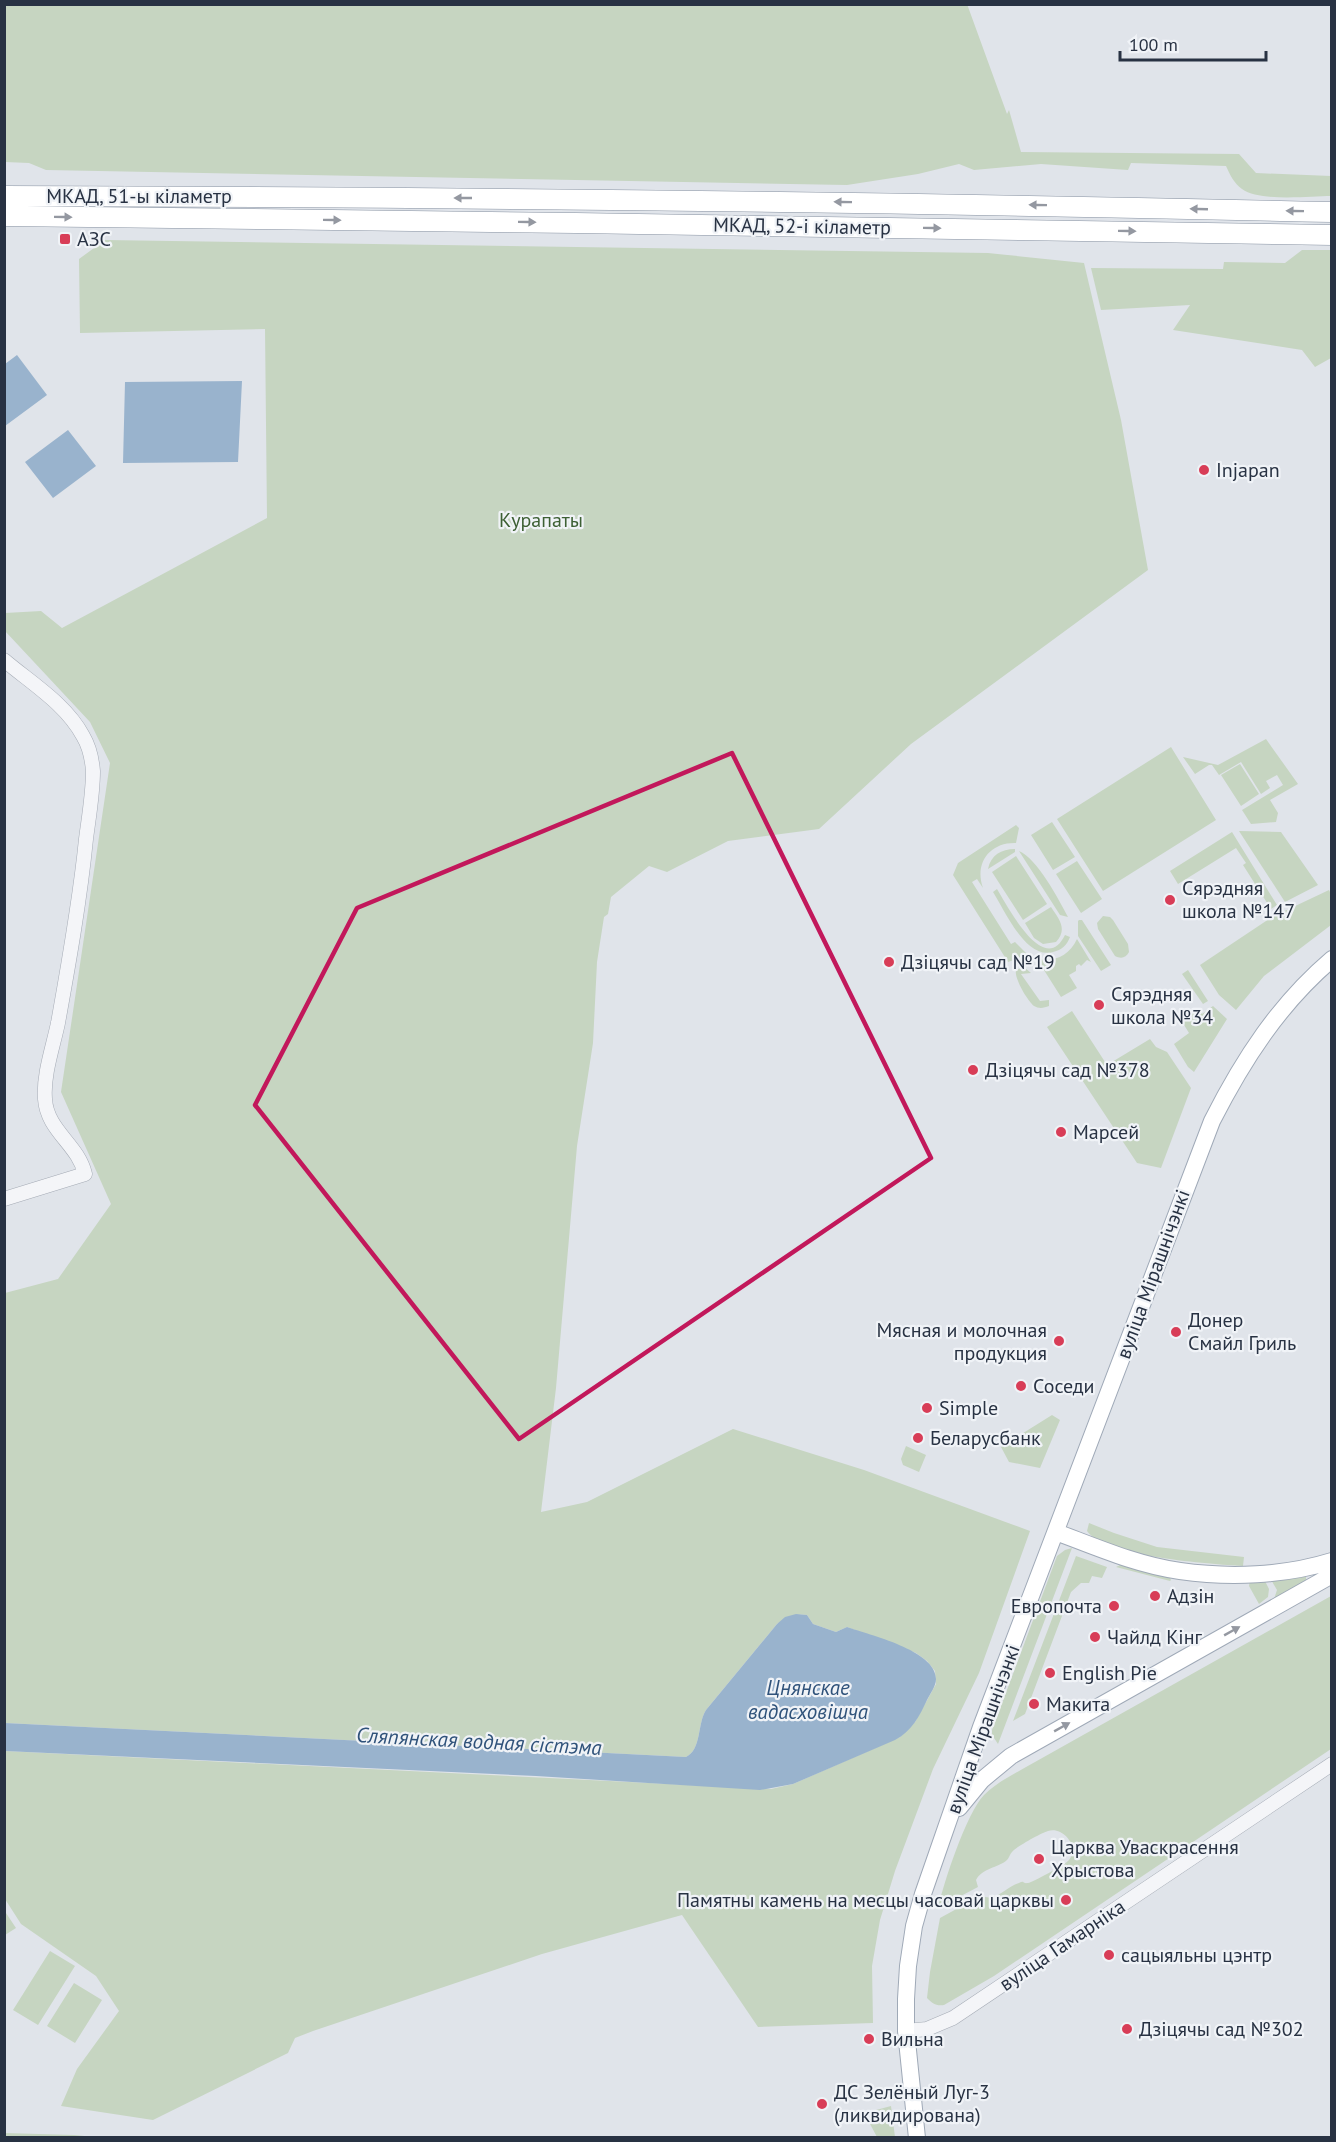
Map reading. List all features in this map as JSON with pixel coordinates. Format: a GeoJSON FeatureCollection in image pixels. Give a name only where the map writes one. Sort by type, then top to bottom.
{"type":"FeatureCollection","features":[{"type":"Feature","properties":{"kind":"highway","name":"МКАД, 51-ы кіламетр"},"geometry":{"type":"LineString","coordinates":[[4,196],[273,197]]}},
{"type":"Feature","properties":{"kind":"highway","name":"МКАД, 52-і кіламетр"},"geometry":{"type":"LineString","coordinates":[[273,197],[1044,205],[1332,212]]}},
{"type":"Feature","properties":{"kind":"highway","name":"МКАД, 51-ы кіламетр"},"geometry":{"type":"LineString","coordinates":[[4,216],[273,220]]}},
{"type":"Feature","properties":{"kind":"highway","name":"МКАД, 52-і кіламетр"},"geometry":{"type":"LineString","coordinates":[[273,220],[1332,235]]}},
{"type":"Feature","properties":{"kind":"main road","name":"вуліца Мірашнічэнкі"},"geometry":{"type":"LineString","coordinates":[[917,2138],[906,2031],[908,1966],[914,1926],[946,1826],[981,1727],[1212,1121],[1247,1057],[1269,1025],[1290,999],[1332,959]]}},
{"type":"Feature","properties":{"kind":"main road"},"geometry":{"type":"LineString","coordinates":[[1056,1532],[1117,1555],[1179,1571],[1259,1574],[1292,1571],[1332,1561]]}},
{"type":"Feature","properties":{"kind":"main road"},"geometry":{"type":"LineString","coordinates":[[946,1826],[968,1795],[992,1770],[1011,1756],[1332,1575]]}},
{"type":"Feature","properties":{"kind":"main road"},"geometry":{"type":"LineString","coordinates":[[981,1727],[984,1754],[994,1760],[1011,1756]]}},
{"type":"Feature","properties":{"kind":"street"},"geometry":{"type":"LineString","coordinates":[[4,660],[71,719],[83,737],[91,759],[92,782],[82,879],[45,1091],[46,1112],[75,1151],[85,1174],[4,1199]]}},
{"type":"Feature","properties":{"kind":"street","name":"вуліца Гамарніка"},"geometry":{"type":"LineString","coordinates":[[906,2031],[927,2029],[953,2018],[1332,1764]]}},
{"type":"Feature","properties":{"kind":"highlighted area"},"geometry":{"type":"Polygon","coordinates":[[[732,753],[931,1158],[519,1439],[255,1105],[357,908],[732,753]]]}},
{"type":"Feature","properties":{"kind":"green space"},"geometry":{"type":"Polygon","coordinates":[[[967,4],[1007,114],[1009,110],[1021,152],[1239,154],[1256,173],[1331,176],[1331,196],[1260,196],[1242,189],[1226,166],[1131,163],[1128,170],[1041,164],[974,170],[959,164],[918,174],[847,185],[46,170],[29,163],[5,162],[5,5],[967,4]]]}},
{"type":"Feature","properties":{"kind":"green space","name":"Курапаты"},"geometry":{"type":"Polygon","coordinates":[[[105,240],[988,253],[1084,263],[1121,420],[1148,570],[911,744],[819,829],[728,841],[667,872],[649,866],[611,897],[608,914],[604,917],[597,962],[593,1043],[577,1146],[556,1388],[541,1512],[587,1502],[733,1429],[864,1470],[1030,1531],[979,1673],[933,1769],[895,1871],[880,1920],[872,1966],[873,2023],[758,2027],[682,1915],[542,1954],[313,2031],[295,2038],[288,2053],[153,2120],[61,2106],[77,2069],[119,2011],[96,1976],[21,1924],[5,1899],[5,1751],[771,1789],[793,1784],[900,1737],[915,1722],[936,1684],[935,1671],[916,1653],[847,1627],[836,1632],[813,1624],[807,1615],[794,1615],[777,1624],[706,1710],[695,1748],[686,1757],[5,1723],[5,1293],[58,1279],[111,1204],[61,1092],[110,763],[90,722],[5,631],[5,613],[41,611],[62,628],[267,518],[265,329],[80,333],[79,259],[105,240]]]}},
{"type":"Feature","properties":{"kind":"green space"},"geometry":{"type":"Polygon","coordinates":[[[1302,250],[1331,250],[1331,358],[1315,367],[1302,350],[1173,330],[1190,305],[1101,310],[1091,268],[1223,269],[1224,262],[1285,263],[1302,250]]]}},
{"type":"Feature","properties":{"kind":"green space"},"geometry":{"type":"Polygon","coordinates":[[[1266,739],[1298,784],[1270,800],[1278,813],[1276,822],[1251,824],[1242,810],[1283,785],[1277,775],[1266,781],[1270,788],[1261,794],[1241,762],[1219,775],[1212,765],[1195,774],[1183,757],[1218,765],[1266,739]]]}},
{"type":"Feature","properties":{"kind":"green space"},"geometry":{"type":"Polygon","coordinates":[[[1171,747],[1216,820],[1103,891],[1057,819],[1171,747]]]}},
{"type":"Feature","properties":{"kind":"green space"},"geometry":{"type":"Polygon","coordinates":[[[1240,764],[1259,794],[1241,806],[1221,775],[1240,764]]]}},
{"type":"Feature","properties":{"kind":"green space"},"geometry":{"type":"Polygon","coordinates":[[[1052,822],[1075,857],[1053,870],[1031,835],[1052,822]]]}},
{"type":"Feature","properties":{"kind":"green space"},"geometry":{"type":"Polygon","coordinates":[[[1016,825],[1019,828],[1016,843],[999,846],[986,856],[981,870],[983,888],[977,879],[972,882],[1011,944],[1015,942],[1028,955],[1008,962],[953,875],[958,863],[1016,825]]]}},
{"type":"Feature","properties":{"kind":"green space"},"geometry":{"type":"Polygon","coordinates":[[[1239,831],[1281,832],[1318,885],[1285,902],[1239,831]]]}},
{"type":"Feature","properties":{"kind":"green space"},"geometry":{"type":"Polygon","coordinates":[[[1232,832],[1277,905],[1271,909],[1243,865],[1246,863],[1236,848],[1178,884],[1170,871],[1232,832]]]}},
{"type":"Feature","properties":{"kind":"green space"},"geometry":{"type":"Polygon","coordinates":[[[1015,849],[1015,852],[988,869],[997,854],[1015,849]]]}},
{"type":"Feature","properties":{"kind":"green space"},"geometry":{"type":"Polygon","coordinates":[[[1019,851],[1040,870],[1068,917],[1060,915],[1019,851]]]}},
{"type":"Feature","properties":{"kind":"green space"},"geometry":{"type":"Polygon","coordinates":[[[1016,856],[1047,904],[1023,920],[992,872],[1016,856]]]}},
{"type":"Feature","properties":{"kind":"green space"},"geometry":{"type":"Polygon","coordinates":[[[1077,861],[1102,899],[1081,913],[1056,874],[1077,861]]]}},
{"type":"Feature","properties":{"kind":"green space"},"geometry":{"type":"Polygon","coordinates":[[[997,889],[1017,922],[1037,944],[1047,948],[1056,946],[1065,935],[1070,937],[1066,945],[1053,952],[1043,952],[1025,942],[993,892],[997,889]]]}},
{"type":"Feature","properties":{"kind":"green space"},"geometry":{"type":"Polygon","coordinates":[[[1329,890],[1331,925],[1264,976],[1236,1010],[1219,995],[1200,965],[1272,917],[1329,890]]]}},
{"type":"Feature","properties":{"kind":"green space"},"geometry":{"type":"Polygon","coordinates":[[[1051,907],[1061,924],[1061,933],[1056,942],[1043,944],[1034,938],[1025,923],[1051,907]]]}},
{"type":"Feature","properties":{"kind":"green space"},"geometry":{"type":"Polygon","coordinates":[[[1103,916],[1113,920],[1128,944],[1129,952],[1125,957],[1115,956],[1098,929],[1097,923],[1103,916]]]}},
{"type":"Feature","properties":{"kind":"green space"},"geometry":{"type":"Polygon","coordinates":[[[1079,920],[1082,920],[1111,965],[1101,971],[1078,936],[1079,920]]]}},
{"type":"Feature","properties":{"kind":"green space"},"geometry":{"type":"Polygon","coordinates":[[[1077,939],[1091,962],[1087,960],[1081,966],[1079,964],[1076,966],[1076,971],[1069,975],[1077,988],[1061,997],[1037,959],[1050,960],[1061,957],[1070,950],[1077,939]]]}},
{"type":"Feature","properties":{"kind":"green space"},"geometry":{"type":"Polygon","coordinates":[[[1024,967],[1031,973],[1021,974],[1040,1001],[1049,1000],[1049,1006],[1042,1008],[1034,1006],[1025,994],[1016,974],[1016,970],[1024,967]]]}},
{"type":"Feature","properties":{"kind":"green space"},"geometry":{"type":"Polygon","coordinates":[[[1188,970],[1208,1001],[1203,1004],[1182,974],[1188,970]]]}},
{"type":"Feature","properties":{"kind":"green space"},"geometry":{"type":"Polygon","coordinates":[[[1213,1006],[1227,1019],[1194,1072],[1188,1067],[1174,1044],[1189,1033],[1181,1020],[1197,1008],[1202,1014],[1213,1006]]]}},
{"type":"Feature","properties":{"kind":"green space"},"geometry":{"type":"Polygon","coordinates":[[[1072,1011],[1107,1065],[1150,1039],[1156,1047],[1167,1052],[1191,1088],[1161,1168],[1137,1163],[1047,1027],[1072,1011]]]}},
{"type":"Feature","properties":{"kind":"green space"},"geometry":{"type":"Polygon","coordinates":[[[1052,1415],[1060,1420],[1040,1468],[1009,1462],[1001,1447],[1052,1415]]]}},
{"type":"Feature","properties":{"kind":"green space"},"geometry":{"type":"Polygon","coordinates":[[[906,1446],[926,1455],[919,1472],[903,1465],[901,1459],[906,1446]]]}},
{"type":"Feature","properties":{"kind":"green space"},"geometry":{"type":"Polygon","coordinates":[[[1089,1523],[1157,1547],[1244,1557],[1243,1566],[1160,1558],[1136,1553],[1098,1540],[1087,1531],[1089,1523]]]}},
{"type":"Feature","properties":{"kind":"green space"},"geometry":{"type":"Polygon","coordinates":[[[1072,1548],[998,1744],[992,1735],[992,1730],[1057,1556],[1072,1548]]]}},
{"type":"Feature","properties":{"kind":"green space"},"geometry":{"type":"Polygon","coordinates":[[[1076,1556],[1107,1567],[1102,1578],[1092,1576],[1089,1583],[1081,1583],[1071,1592],[1025,1714],[1013,1721],[1076,1556]]]}},
{"type":"Feature","properties":{"kind":"green space"},"geometry":{"type":"Polygon","coordinates":[[[1120,1565],[1169,1576],[1171,1580],[1116,1567],[1120,1565]]]}},
{"type":"Feature","properties":{"kind":"green space"},"geometry":{"type":"Polygon","coordinates":[[[1306,1575],[1306,1581],[1274,1599],[1277,1590],[1270,1578],[1306,1575]]]}},
{"type":"Feature","properties":{"kind":"green space"},"geometry":{"type":"Polygon","coordinates":[[[1250,1579],[1265,1581],[1269,1589],[1268,1597],[1259,1604],[1249,1586],[1250,1579]]]}},
{"type":"Feature","properties":{"kind":"green space"},"geometry":{"type":"Polygon","coordinates":[[[1331,1596],[1331,1749],[994,1976],[944,2005],[935,2004],[927,1998],[940,1918],[982,1895],[996,1896],[1014,1885],[1036,1880],[1069,1860],[1072,1855],[1071,1844],[1064,1835],[1054,1830],[1045,1832],[1014,1850],[1003,1863],[982,1873],[976,1880],[978,1887],[938,1908],[963,1832],[984,1795],[1015,1773],[1331,1596]]]}},
{"type":"Feature","properties":{"kind":"green space"},"geometry":{"type":"Polygon","coordinates":[[[4,1910],[16,1928],[5,1935],[4,1935],[4,1910]]]}},
{"type":"Feature","properties":{"kind":"green space"},"geometry":{"type":"Polygon","coordinates":[[[50,1951],[75,1966],[38,2025],[13,2010],[50,1951]]]}},
{"type":"Feature","properties":{"kind":"green space"},"geometry":{"type":"Polygon","coordinates":[[[74,1983],[102,2000],[75,2043],[47,2026],[74,1983]]]}},
{"type":"Feature","properties":{"kind":"green space"},"geometry":{"type":"Polygon","coordinates":[[[891,2106],[895,2137],[877,2137],[870,2124],[870,2116],[876,2110],[891,2106]]]}},
{"type":"Feature","properties":{"kind":"green space"},"geometry":{"type":"Polygon","coordinates":[[[4,2133],[74,2135],[95,2137],[5,2137],[4,2133]]]}},
{"type":"Feature","properties":{"kind":"water"},"geometry":{"type":"Polygon","coordinates":[[[17,355],[47,395],[5,426],[5,364],[17,355]]]}},
{"type":"Feature","properties":{"kind":"water"},"geometry":{"type":"Polygon","coordinates":[[[242,381],[238,462],[123,463],[125,382],[242,381]]]}},
{"type":"Feature","properties":{"kind":"water"},"geometry":{"type":"Polygon","coordinates":[[[68,430],[96,466],[53,498],[25,462],[68,430]]]}},
{"type":"Feature","properties":{"kind":"water","name":"Цнянскае вадасховішча"},"geometry":{"type":"Polygon","coordinates":[[[796,1614],[807,1615],[813,1624],[836,1632],[847,1627],[900,1645],[925,1660],[933,1669],[936,1682],[918,1718],[895,1740],[793,1784],[760,1790],[536,1776],[5,1751],[5,1723],[686,1757],[695,1748],[706,1710],[777,1624],[785,1617],[796,1614]]]}},
{"type":"Feature","properties":{"kind":"place","name":"АЗС"},"geometry":{"type":"Point","coordinates":[65,239]}},
{"type":"Feature","properties":{"kind":"place","name":"Injapan"},"geometry":{"type":"Point","coordinates":[1204,470]}},
{"type":"Feature","properties":{"kind":"place","name":"Сярэдняя школа №147"},"geometry":{"type":"Point","coordinates":[1170,900]}},
{"type":"Feature","properties":{"kind":"place","name":"Дзіцячы сад №19"},"geometry":{"type":"Point","coordinates":[889,962]}},
{"type":"Feature","properties":{"kind":"place","name":"Сярэдняя школа №34"},"geometry":{"type":"Point","coordinates":[1099,1005]}},
{"type":"Feature","properties":{"kind":"place","name":"Дзіцячы сад №378"},"geometry":{"type":"Point","coordinates":[973,1070]}},
{"type":"Feature","properties":{"kind":"place","name":"Марсей"},"geometry":{"type":"Point","coordinates":[1061,1132]}},
{"type":"Feature","properties":{"kind":"place","name":"Донер Смайл Гриль"},"geometry":{"type":"Point","coordinates":[1176,1332]}},
{"type":"Feature","properties":{"kind":"place","name":"Мясная и молочная продукция"},"geometry":{"type":"Point","coordinates":[1059,1341]}},
{"type":"Feature","properties":{"kind":"place","name":"Соседи"},"geometry":{"type":"Point","coordinates":[1021,1386]}},
{"type":"Feature","properties":{"kind":"place","name":"Simple"},"geometry":{"type":"Point","coordinates":[927,1408]}},
{"type":"Feature","properties":{"kind":"place","name":"Беларусбанк"},"geometry":{"type":"Point","coordinates":[918,1438]}},
{"type":"Feature","properties":{"kind":"place","name":"Адзін"},"geometry":{"type":"Point","coordinates":[1155,1596]}},
{"type":"Feature","properties":{"kind":"place","name":"Европочта"},"geometry":{"type":"Point","coordinates":[1114,1606]}},
{"type":"Feature","properties":{"kind":"place","name":"Чайлд Кінг"},"geometry":{"type":"Point","coordinates":[1095,1637]}},
{"type":"Feature","properties":{"kind":"place","name":"English Pie"},"geometry":{"type":"Point","coordinates":[1050,1673]}},
{"type":"Feature","properties":{"kind":"place","name":"Макита"},"geometry":{"type":"Point","coordinates":[1034,1704]}},
{"type":"Feature","properties":{"kind":"place","name":"Царква Уваскрасення Хрыстова"},"geometry":{"type":"Point","coordinates":[1039,1859]}},
{"type":"Feature","properties":{"kind":"place","name":"Памятны камень на месцы часовай царквы"},"geometry":{"type":"Point","coordinates":[1066,1900]}},
{"type":"Feature","properties":{"kind":"place","name":"сацыяльны цэнтр"},"geometry":{"type":"Point","coordinates":[1109,1955]}},
{"type":"Feature","properties":{"kind":"place","name":"Дзіцячы сад №302"},"geometry":{"type":"Point","coordinates":[1127,2029]}},
{"type":"Feature","properties":{"kind":"place","name":"Вильна"},"geometry":{"type":"Point","coordinates":[869,2039]}},
{"type":"Feature","properties":{"kind":"place","name":"ДС Зелёный Луг-3 (ликвидирована)"},"geometry":{"type":"Point","coordinates":[822,2104]}},
{"type":"Feature","properties":{"kind":"water label","name":"Сляпянская водная сістэма"},"geometry":{"type":"Point","coordinates":[479,1741]}}]}
